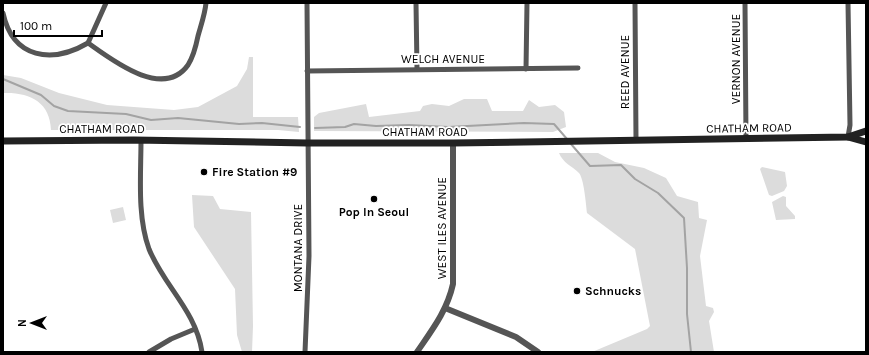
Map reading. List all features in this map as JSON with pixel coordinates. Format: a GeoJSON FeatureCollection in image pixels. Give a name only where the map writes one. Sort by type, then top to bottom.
{"type":"FeatureCollection","features":[{"type":"Feature","properties":{"kind":"main road","name":"CHATHAM ROAD"},"geometry":{"type":"LineString","coordinates":[[848,137],[866,131]]}},
{"type":"Feature","properties":{"kind":"main road","name":"CHATHAM ROAD"},"geometry":{"type":"LineString","coordinates":[[3,141],[141,140],[307,143],[453,143],[848,137],[866,142]]}},
{"type":"Feature","properties":{"kind":"street"},"geometry":{"type":"LineString","coordinates":[[3,13],[10,33],[19,44],[30,51],[49,56],[59,56],[88,43],[93,35],[106,3]]}},
{"type":"Feature","properties":{"kind":"street"},"geometry":{"type":"LineString","coordinates":[[88,43],[106,56],[142,75],[156,79],[172,78],[182,71],[191,59],[206,3]]}},
{"type":"Feature","properties":{"kind":"street"},"geometry":{"type":"LineString","coordinates":[[307,3],[307,143]]}},
{"type":"Feature","properties":{"kind":"street"},"geometry":{"type":"LineString","coordinates":[[416,3],[417,70]]}},
{"type":"Feature","properties":{"kind":"street"},"geometry":{"type":"LineString","coordinates":[[526,3],[526,69]]}},
{"type":"Feature","properties":{"kind":"street","name":"REED AVENUE"},"geometry":{"type":"LineString","coordinates":[[635,3],[636,140]]}},
{"type":"Feature","properties":{"kind":"street","name":"VERNON AVENUE"},"geometry":{"type":"LineString","coordinates":[[745,3],[746,139]]}},
{"type":"Feature","properties":{"kind":"street"},"geometry":{"type":"LineString","coordinates":[[848,3],[850,125],[848,137]]}},
{"type":"Feature","properties":{"kind":"street","name":"WELCH AVENUE"},"geometry":{"type":"LineString","coordinates":[[308,71],[578,68]]}},
{"type":"Feature","properties":{"kind":"street"},"geometry":{"type":"LineString","coordinates":[[141,140],[142,213],[149,249],[162,273],[187,309],[202,352]]}},
{"type":"Feature","properties":{"kind":"street","name":"MONTANA DRIVE"},"geometry":{"type":"LineString","coordinates":[[304,352],[308,274],[307,143]]}},
{"type":"Feature","properties":{"kind":"street","name":"WEST ILES AVENUE"},"geometry":{"type":"LineString","coordinates":[[417,352],[437,323],[445,308],[450,297],[454,274],[453,143]]}},
{"type":"Feature","properties":{"kind":"street"},"geometry":{"type":"LineString","coordinates":[[445,308],[516,337],[538,352]]}},
{"type":"Feature","properties":{"kind":"street"},"geometry":{"type":"LineString","coordinates":[[149,352],[171,338],[195,329]]}},
{"type":"Feature","properties":{"kind":"shaded area"},"geometry":{"type":"Polygon","coordinates":[[[249,57],[253,57],[253,117],[298,117],[299,132],[278,130],[51,130],[47,112],[37,101],[22,94],[3,93],[3,75],[21,78],[59,93],[107,105],[174,110],[198,107],[237,86],[247,69],[249,57]]]}},
{"type":"Feature","properties":{"kind":"shaded area"},"geometry":{"type":"Polygon","coordinates":[[[464,99],[487,99],[492,111],[523,111],[529,100],[539,107],[555,105],[564,112],[566,127],[553,132],[314,131],[314,117],[319,113],[366,104],[369,117],[420,111],[423,106],[432,104],[449,106],[464,99]]]}},
{"type":"Feature","properties":{"kind":"shaded area"},"geometry":{"type":"Polygon","coordinates":[[[559,153],[598,153],[615,162],[644,168],[666,178],[677,196],[698,202],[699,218],[707,220],[700,256],[706,306],[713,308],[714,312],[709,321],[714,352],[592,352],[647,329],[650,326],[635,249],[587,213],[581,176],[563,159],[559,153]]]}},
{"type":"Feature","properties":{"kind":"shaded area"},"geometry":{"type":"Polygon","coordinates":[[[762,167],[785,172],[787,186],[784,191],[772,196],[769,195],[760,169],[762,167]]]}},
{"type":"Feature","properties":{"kind":"shaded area"},"geometry":{"type":"Polygon","coordinates":[[[192,195],[213,196],[220,209],[251,212],[252,352],[242,352],[237,335],[235,289],[194,227],[192,195]]]}},
{"type":"Feature","properties":{"kind":"shaded area"},"geometry":{"type":"Polygon","coordinates":[[[783,196],[786,197],[786,206],[795,216],[795,219],[776,220],[772,202],[783,196]]]}},
{"type":"Feature","properties":{"kind":"shaded area"},"geometry":{"type":"Polygon","coordinates":[[[123,207],[126,220],[113,223],[110,210],[123,207]]]}},
{"type":"Feature","properties":{"kind":"waterway"},"geometry":{"type":"LineString","coordinates":[[3,79],[41,95],[54,106],[68,111],[126,114],[151,120],[178,118],[239,124],[262,123],[300,127]]}},
{"type":"Feature","properties":{"kind":"waterway"},"geometry":{"type":"LineString","coordinates":[[315,128],[345,127],[354,124],[376,126],[409,125],[448,127],[524,123],[554,124],[567,139]]}},
{"type":"Feature","properties":{"kind":"waterway"},"geometry":{"type":"LineString","coordinates":[[571,144],[590,166],[621,165],[635,179],[658,193],[684,218],[687,268],[687,314],[691,352]]}},
{"type":"Feature","properties":{"kind":"place","name":"Fire Station #9"},"geometry":{"type":"Point","coordinates":[204,172]}},
{"type":"Feature","properties":{"kind":"place","name":"Pop In Seoul"},"geometry":{"type":"Point","coordinates":[374,199]}},
{"type":"Feature","properties":{"kind":"place","name":"Schnucks"},"geometry":{"type":"Point","coordinates":[577,291]}}]}
